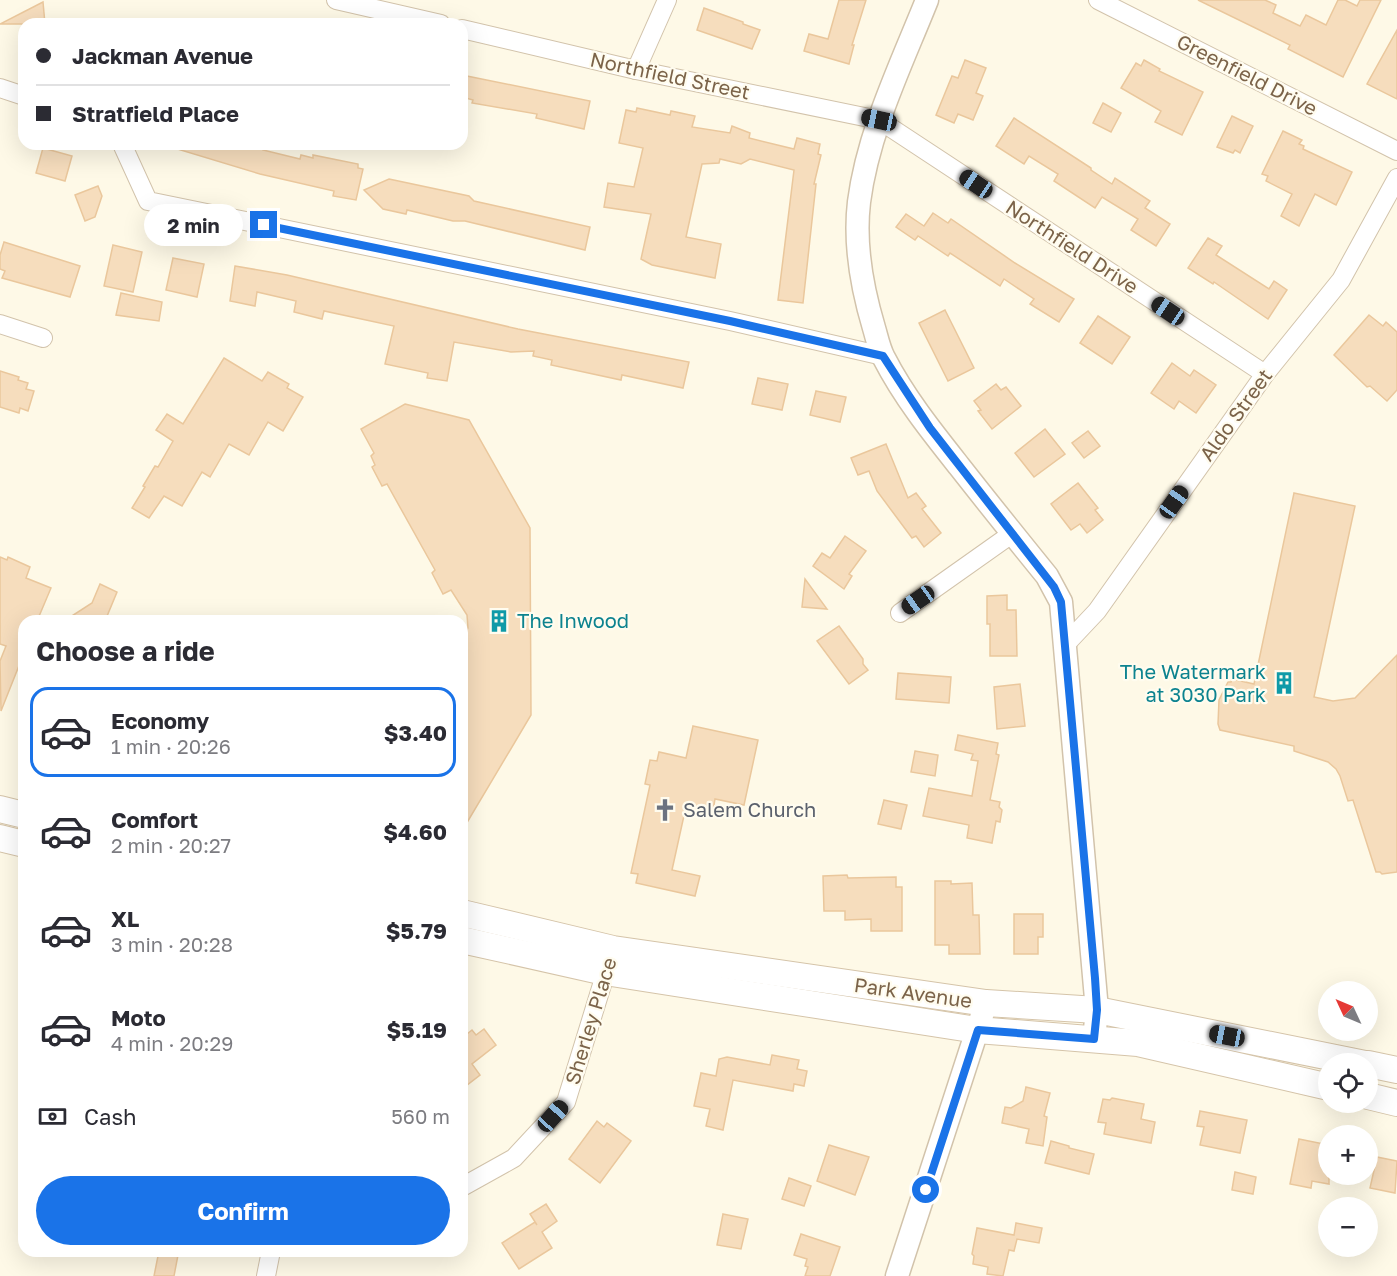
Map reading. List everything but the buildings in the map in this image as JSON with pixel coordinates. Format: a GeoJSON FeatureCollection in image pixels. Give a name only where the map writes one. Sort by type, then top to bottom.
{"type":"FeatureCollection","features":[{"type":"Feature","properties":{"kind":"main road"},"geometry":{"type":"LineString","coordinates":[[0,809],[18,814]]}},
{"type":"Feature","properties":{"kind":"main road"},"geometry":{"type":"LineString","coordinates":[[0,838],[18,842]]}},
{"type":"Feature","properties":{"kind":"main road","name":"Park Avenue"},"geometry":{"type":"LineString","coordinates":[[468,915],[609,960],[978,1030],[1138,1043],[1318,1084]]}},
{"type":"Feature","properties":{"kind":"main road","name":"Park Avenue"},"geometry":{"type":"LineString","coordinates":[[468,941],[609,960],[986,1003],[1097,1010],[1318,1054]]}},
{"type":"Feature","properties":{"kind":"main road","name":"Park Avenue"},"geometry":{"type":"LineString","coordinates":[[1378,1066],[1397,1070]]}},
{"type":"Feature","properties":{"kind":"main road"},"geometry":{"type":"LineString","coordinates":[[1378,1098],[1397,1103]]}},
{"type":"Feature","properties":{"kind":"street"},"geometry":{"type":"LineString","coordinates":[[336,0],[368,3],[420,18]]}},
{"type":"Feature","properties":{"kind":"street"},"geometry":{"type":"LineString","coordinates":[[636,70],[668,0]]}},
{"type":"Feature","properties":{"kind":"street"},"geometry":{"type":"LineString","coordinates":[[927,0],[879,120],[859,203],[858,247],[861,276],[867,305],[883,356],[930,428],[1050,582],[1061,602],[1097,1010],[1094,1039]]}},
{"type":"Feature","properties":{"kind":"street","name":"Greenfield Drive"},"geometry":{"type":"LineString","coordinates":[[1098,0],[1397,151]]}},
{"type":"Feature","properties":{"kind":"street","name":"Northfield Street"},"geometry":{"type":"LineString","coordinates":[[468,30],[636,70],[879,120]]}},
{"type":"Feature","properties":{"kind":"street"},"geometry":{"type":"LineString","coordinates":[[0,88],[18,94]]}},
{"type":"Feature","properties":{"kind":"street","name":"Northfield Drive"},"geometry":{"type":"LineString","coordinates":[[879,120],[1265,374]]}},
{"type":"Feature","properties":{"kind":"street"},"geometry":{"type":"LineString","coordinates":[[125,150],[148,201],[730,321],[883,356]]}},
{"type":"Feature","properties":{"kind":"street","name":"Aldo Street"},"geometry":{"type":"LineString","coordinates":[[1065,645],[1097,611],[1265,374],[1341,280],[1397,178]]}},
{"type":"Feature","properties":{"kind":"street"},"geometry":{"type":"LineString","coordinates":[[0,324],[43,338]]}},
{"type":"Feature","properties":{"kind":"street"},"geometry":{"type":"LineString","coordinates":[[900,614],[1012,533]]}},
{"type":"Feature","properties":{"kind":"street","name":"Sherley Place"},"geometry":{"type":"LineString","coordinates":[[468,1184],[514,1158],[566,1102],[609,960]]}},
{"type":"Feature","properties":{"kind":"street"},"geometry":{"type":"LineString","coordinates":[[897,1276],[986,1003]]}},
{"type":"Feature","properties":{"kind":"street"},"geometry":{"type":"LineString","coordinates":[[266,1276],[270,1257]]}},
{"type":"Feature","properties":{"kind":"place","name":"The Inwood"},"geometry":{"type":"Point","coordinates":[499,621]}},
{"type":"Feature","properties":{"kind":"place","name":"The Watermark at 3030 Park"},"geometry":{"type":"Point","coordinates":[1284,683]}},
{"type":"Feature","properties":{"kind":"place","name":"Salem Church"},"geometry":{"type":"Point","coordinates":[665,810]}},
{"type":"Feature","properties":{"kind":"route"},"geometry":{"type":"LineString","coordinates":[[264,225],[730,321],[883,356],[908,398],[930,428],[1047,576],[1061,602],[1095,978],[1097,1010],[1094,1039],[978,1030],[926,1190]]}}]}
